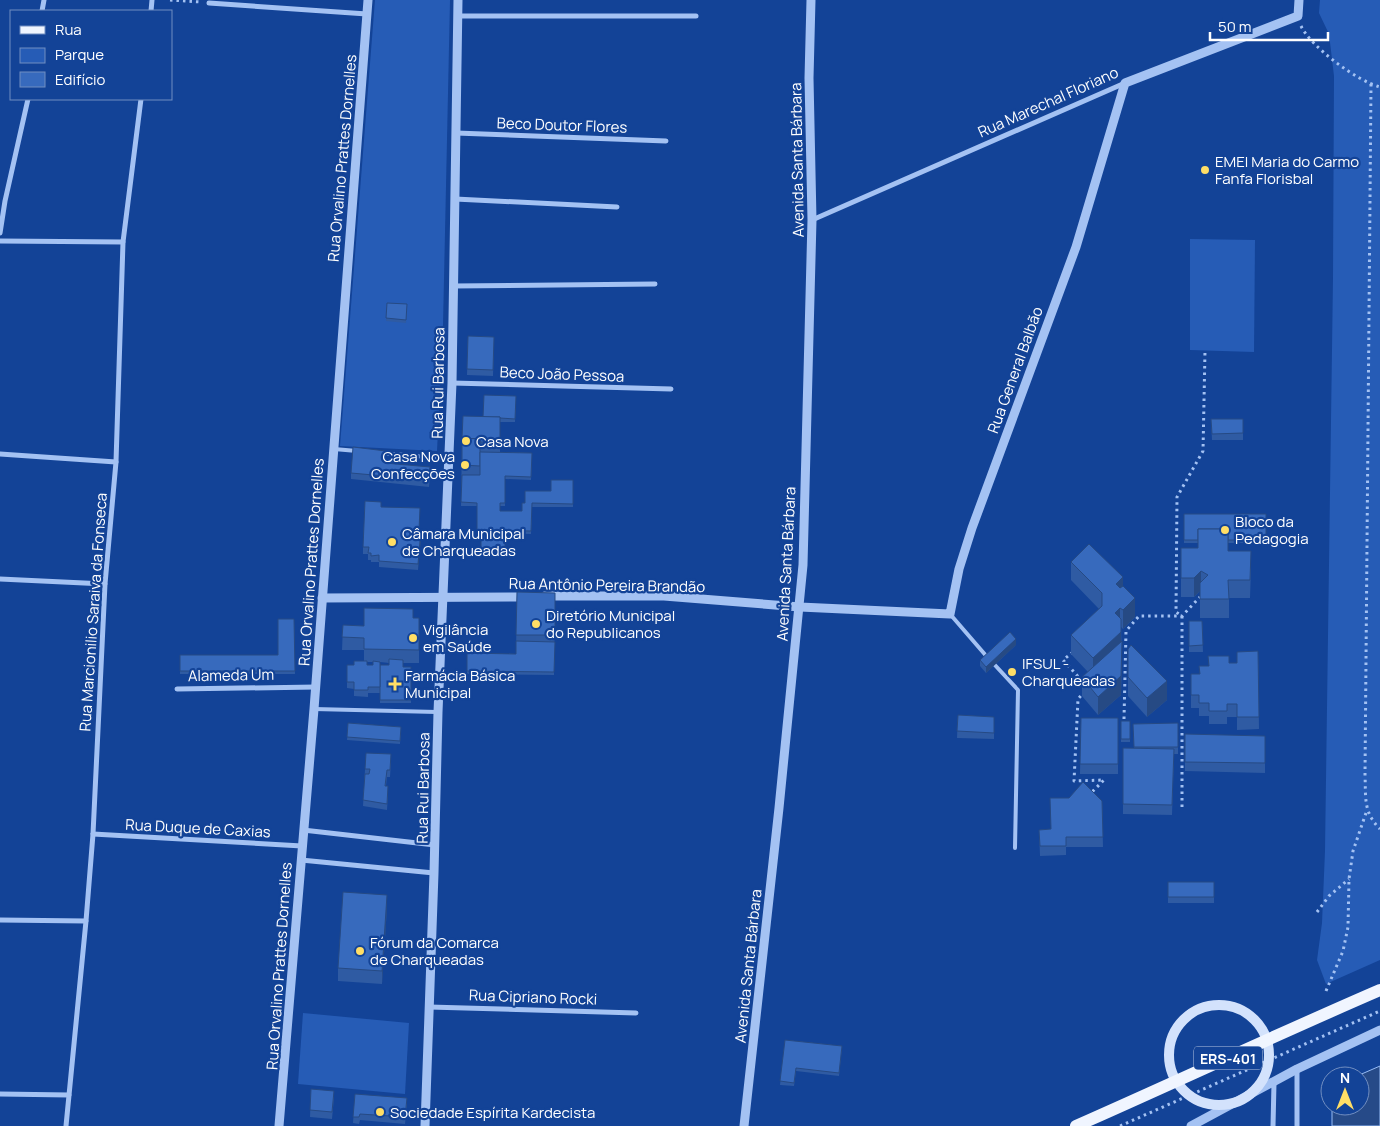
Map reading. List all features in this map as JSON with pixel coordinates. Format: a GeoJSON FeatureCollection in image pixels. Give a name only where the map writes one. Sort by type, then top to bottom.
{"type":"FeatureCollection","features":[{"type":"Feature","properties":{"kind":"main road","name":"ERS-401"},"geometry":{"type":"LineString","coordinates":[[1076,1126],[1177,1082],[1266,1039],[1380,990]]}},
{"type":"Feature","properties":{"kind":"main road"},"geometry":{"type":"LineString","coordinates":[[1217,1005],[1234,1007],[1248,1014],[1260,1026],[1266,1039],[1269,1060],[1265,1074],[1256,1088],[1243,1099],[1228,1103],[1210,1104],[1189,1095],[1177,1082],[1170,1060],[1170,1044],[1177,1029],[1187,1017],[1201,1008],[1217,1005]]}},
{"type":"Feature","properties":{"kind":"street","name":"Rua Orvalino Prattes Dornelles"},"geometry":{"type":"LineString","coordinates":[[279,1126],[316,687],[368,0]]}},
{"type":"Feature","properties":{"kind":"street","name":"Rua Rui Barbosa"},"geometry":{"type":"LineString","coordinates":[[425,1126],[438,712],[452,383],[458,0]]}},
{"type":"Feature","properties":{"kind":"street","name":"Avenida Santa Bárbara"},"geometry":{"type":"LineString","coordinates":[[744,1126],[800,607],[812,220],[809,78],[811,0]]}},
{"type":"Feature","properties":{"kind":"street","name":"Rua Marechal Floriano"},"geometry":{"type":"LineString","coordinates":[[812,220],[1124,83],[1298,16],[1299,0]]}},
{"type":"Feature","properties":{"kind":"street"},"geometry":{"type":"LineString","coordinates":[[209,2],[367,14]]}},
{"type":"Feature","properties":{"kind":"street"},"geometry":{"type":"LineString","coordinates":[[457,16],[696,16]]}},
{"type":"Feature","properties":{"kind":"street","name":"Rua General Balbão"},"geometry":{"type":"LineString","coordinates":[[950,614],[959,569],[972,528],[1076,247],[1124,83]]}},
{"type":"Feature","properties":{"kind":"street"},"geometry":{"type":"LineString","coordinates":[[0,233],[5,201],[28,100]]}},
{"type":"Feature","properties":{"kind":"street","name":"Rua Marcionilio Saraiva da Fonseca"},"geometry":{"type":"LineString","coordinates":[[66,1126],[93,834],[105,584],[116,462],[123,242],[141,100]]}},
{"type":"Feature","properties":{"kind":"street","name":"Beco Doutor Flores"},"geometry":{"type":"LineString","coordinates":[[456,134],[666,141]]}},
{"type":"Feature","properties":{"kind":"street"},"geometry":{"type":"LineString","coordinates":[[455,199],[618,207]]}},
{"type":"Feature","properties":{"kind":"street"},"geometry":{"type":"LineString","coordinates":[[0,241],[123,242]]}},
{"type":"Feature","properties":{"kind":"street"},"geometry":{"type":"LineString","coordinates":[[453,286],[655,284]]}},
{"type":"Feature","properties":{"kind":"street","name":"Beco João Pessoa"},"geometry":{"type":"LineString","coordinates":[[452,383],[671,389]]}},
{"type":"Feature","properties":{"kind":"street"},"geometry":{"type":"LineString","coordinates":[[0,454],[116,462]]}},
{"type":"Feature","properties":{"kind":"street"},"geometry":{"type":"LineString","coordinates":[[0,579],[105,584]]}},
{"type":"Feature","properties":{"kind":"street","name":"Rua Antônio Pereira Brandão"},"geometry":{"type":"LineString","coordinates":[[322,598],[664,596],[800,607],[950,614]]}},
{"type":"Feature","properties":{"kind":"street","name":"Alameda Um"},"geometry":{"type":"LineString","coordinates":[[177,689],[316,687]]}},
{"type":"Feature","properties":{"kind":"street"},"geometry":{"type":"LineString","coordinates":[[303,830],[435,845]]}},
{"type":"Feature","properties":{"kind":"street","name":"Rua Duque de Caxias"},"geometry":{"type":"LineString","coordinates":[[93,834],[302,846]]}},
{"type":"Feature","properties":{"kind":"street"},"geometry":{"type":"LineString","coordinates":[[300,860],[434,873]]}},
{"type":"Feature","properties":{"kind":"street"},"geometry":{"type":"LineString","coordinates":[[0,920],[86,921]]}},
{"type":"Feature","properties":{"kind":"street","name":"Rua Cipriano Rocki"},"geometry":{"type":"LineString","coordinates":[[429,1007],[636,1013]]}},
{"type":"Feature","properties":{"kind":"street"},"geometry":{"type":"LineString","coordinates":[[1191,1126],[1297,1069],[1380,1030]]}},
{"type":"Feature","properties":{"kind":"street"},"geometry":{"type":"LineString","coordinates":[[1297,1069],[1297,1126]]}},
{"type":"Feature","properties":{"kind":"street"},"geometry":{"type":"LineString","coordinates":[[1273,1126],[1274,1083]]}},
{"type":"Feature","properties":{"kind":"street"},"geometry":{"type":"LineString","coordinates":[[0,1094],[69,1094]]}},
{"type":"Feature","properties":{"kind":"lane"},"geometry":{"type":"LineString","coordinates":[[334,449],[363,452]]}},
{"type":"Feature","properties":{"kind":"lane"},"geometry":{"type":"LineString","coordinates":[[372,452],[449,459]]}},
{"type":"Feature","properties":{"kind":"lane"},"geometry":{"type":"LineString","coordinates":[[950,614],[1018,690],[1015,848]]}},
{"type":"Feature","properties":{"kind":"lane"},"geometry":{"type":"LineString","coordinates":[[314,709],[438,712]]}},
{"type":"Feature","properties":{"kind":"path"},"geometry":{"type":"LineString","coordinates":[[170,0],[209,2]]}},
{"type":"Feature","properties":{"kind":"path"},"geometry":{"type":"LineString","coordinates":[[1301,27],[1308,38],[1339,64],[1371,84],[1380,86]]}},
{"type":"Feature","properties":{"kind":"path"},"geometry":{"type":"LineString","coordinates":[[1371,84],[1365,774],[1367,810],[1371,820],[1380,829]]}},
{"type":"Feature","properties":{"kind":"path"},"geometry":{"type":"LineString","coordinates":[[1182,616],[1176,612],[1177,497],[1203,451],[1205,351]]}},
{"type":"Feature","properties":{"kind":"path"},"geometry":{"type":"LineString","coordinates":[[1182,807],[1182,616],[1200,597]]}},
{"type":"Feature","properties":{"kind":"path"},"geometry":{"type":"LineString","coordinates":[[1124,719],[1124,652],[1126,631],[1139,616],[1182,616]]}},
{"type":"Feature","properties":{"kind":"path"},"geometry":{"type":"LineString","coordinates":[[1077,648],[1063,660],[1088,687],[1078,699],[1074,781],[1104,780],[1092,792]]}},
{"type":"Feature","properties":{"kind":"path"},"geometry":{"type":"LineString","coordinates":[[1118,658],[1124,652]]}},
{"type":"Feature","properties":{"kind":"path"},"geometry":{"type":"LineString","coordinates":[[1326,991],[1343,951],[1348,927],[1349,879],[1353,851],[1367,810]]}},
{"type":"Feature","properties":{"kind":"path"},"geometry":{"type":"LineString","coordinates":[[1317,912],[1329,896],[1349,879]]}},
{"type":"Feature","properties":{"kind":"path"},"geometry":{"type":"LineString","coordinates":[[1120,1126],[1380,1011]]}},
{"type":"Feature","properties":{"kind":"green space"},"geometry":{"type":"Polygon","coordinates":[[[375,0],[450,0],[443,325],[437,451],[340,446],[375,0]]]}},
{"type":"Feature","properties":{"kind":"green space"},"geometry":{"type":"Polygon","coordinates":[[[1320,0],[1380,0],[1380,960],[1326,984],[1317,960],[1322,923],[1325,851],[1334,76],[1329,34],[1319,13],[1320,0]]]}},
{"type":"Feature","properties":{"kind":"green space"},"geometry":{"type":"Polygon","coordinates":[[[1190,239],[1255,240],[1254,352],[1190,350],[1190,239]]]}},
{"type":"Feature","properties":{"kind":"green space"},"geometry":{"type":"Polygon","coordinates":[[[303,1013],[409,1023],[405,1094],[298,1084],[303,1013]]]}},
{"type":"Feature","properties":{"kind":"shaded area"},"geometry":{"type":"Polygon","coordinates":[[[1380,1066],[1380,1126],[1332,1126],[1332,1116],[1370,1116],[1370,1070],[1380,1066]]]}},
{"type":"Feature","properties":{"kind":"building"},"geometry":{"type":"Polygon","coordinates":[[[387,303],[407,304],[406,320],[386,318],[387,303]]]}},
{"type":"Feature","properties":{"kind":"building"},"geometry":{"type":"Polygon","coordinates":[[[468,336],[494,337],[493,370],[467,369],[468,336]]]}},
{"type":"Feature","properties":{"kind":"building"},"geometry":{"type":"Polygon","coordinates":[[[484,395],[516,396],[515,419],[483,417],[484,395]]]}},
{"type":"Feature","properties":{"kind":"building"},"geometry":{"type":"Polygon","coordinates":[[[463,416],[500,417],[500,442],[480,442],[480,439],[462,438],[463,416]]]}},
{"type":"Feature","properties":{"kind":"building"},"geometry":{"type":"Polygon","coordinates":[[[1211,419],[1243,419],[1243,433],[1212,434],[1211,419]]]}},
{"type":"Feature","properties":{"kind":"building"},"geometry":{"type":"Polygon","coordinates":[[[462,438],[480,439],[480,466],[462,465],[462,438]]]}},
{"type":"Feature","properties":{"kind":"building"},"geometry":{"type":"Polygon","coordinates":[[[353,447],[386,451],[385,463],[430,467],[429,480],[351,473],[353,447]]]}},
{"type":"Feature","properties":{"kind":"building"},"geometry":{"type":"Polygon","coordinates":[[[480,452],[532,453],[531,477],[505,476],[505,503],[500,503],[500,511],[522,511],[522,503],[525,503],[525,491],[551,491],[551,480],[573,480],[573,504],[532,503],[531,531],[477,530],[477,503],[461,502],[462,475],[480,475],[480,452]]]}},
{"type":"Feature","properties":{"kind":"building","name":"Câmara Municipal de Charqueadas"},"geometry":{"type":"Polygon","coordinates":[[[365,501],[381,502],[381,507],[420,508],[419,530],[421,530],[418,564],[379,561],[379,555],[371,556],[371,553],[368,553],[369,547],[363,547],[365,501]]]}},
{"type":"Feature","properties":{"kind":"building","name":"Bloco da Pedagogia"},"geometry":{"type":"Polygon","coordinates":[[[1184,514],[1266,514],[1266,540],[1228,540],[1228,529],[1198,529],[1198,540],[1184,540],[1184,514]]]}},
{"type":"Feature","properties":{"kind":"building"},"geometry":{"type":"Polygon","coordinates":[[[1198,529],[1228,529],[1228,551],[1251,551],[1250,580],[1228,580],[1229,599],[1200,599],[1200,583],[1208,575],[1201,571],[1194,578],[1181,578],[1181,548],[1198,548],[1198,529]]]}},
{"type":"Feature","properties":{"kind":"building"},"geometry":{"type":"Polygon","coordinates":[[[481,535],[505,535],[505,549],[481,549],[481,535]]]}},
{"type":"Feature","properties":{"kind":"building"},"geometry":{"type":"Polygon","coordinates":[[[1089,544],[1123,577],[1116,584],[1120,588],[1123,586],[1135,598],[1123,610],[1120,608],[1115,613],[1121,619],[1121,632],[1093,658],[1071,635],[1102,606],[1102,593],[1071,562],[1089,544]]]}},
{"type":"Feature","properties":{"kind":"building","name":"Diretório Municipal do Republicanos"},"geometry":{"type":"Polygon","coordinates":[[[517,592],[555,593],[555,635],[516,635],[517,592]]]}},
{"type":"Feature","properties":{"kind":"building"},"geometry":{"type":"Polygon","coordinates":[[[364,608],[413,609],[413,618],[419,618],[419,650],[364,649],[364,638],[342,637],[343,625],[364,626],[364,608]]]}},
{"type":"Feature","properties":{"kind":"building"},"geometry":{"type":"Polygon","coordinates":[[[278,619],[294,619],[295,671],[180,671],[180,655],[278,655],[278,619]]]}},
{"type":"Feature","properties":{"kind":"building"},"geometry":{"type":"Polygon","coordinates":[[[1189,621],[1202,621],[1203,645],[1189,646],[1189,621]]]}},
{"type":"Feature","properties":{"kind":"building"},"geometry":{"type":"Polygon","coordinates":[[[1010,632],[1016,639],[986,667],[980,660],[1010,632]]]}},
{"type":"Feature","properties":{"kind":"building"},"geometry":{"type":"Polygon","coordinates":[[[516,641],[555,642],[554,672],[467,671],[467,653],[516,654],[516,641]]]}},
{"type":"Feature","properties":{"kind":"building"},"geometry":{"type":"Polygon","coordinates":[[[1122,641],[1121,676],[1098,697],[1082,677],[1122,641]]]}},
{"type":"Feature","properties":{"kind":"building"},"geometry":{"type":"Polygon","coordinates":[[[1131,645],[1167,681],[1147,698],[1128,677],[1128,649],[1131,645]]]}},
{"type":"Feature","properties":{"kind":"building"},"geometry":{"type":"Polygon","coordinates":[[[1258,651],[1259,717],[1237,717],[1237,704],[1227,704],[1227,711],[1209,711],[1209,703],[1199,703],[1199,695],[1191,695],[1191,674],[1200,674],[1199,666],[1209,666],[1208,656],[1229,656],[1229,663],[1237,663],[1237,652],[1258,651]]]}},
{"type":"Feature","properties":{"kind":"building","name":"Farmácia Básica Municipal"},"geometry":{"type":"Polygon","coordinates":[[[389,659],[403,660],[403,667],[411,667],[411,700],[380,700],[380,665],[389,665],[389,659]]]}},
{"type":"Feature","properties":{"kind":"building"},"geometry":{"type":"Polygon","coordinates":[[[354,661],[367,661],[367,665],[373,665],[373,661],[380,662],[380,687],[368,687],[368,690],[354,690],[354,682],[347,682],[347,665],[354,665],[354,661]]]}},
{"type":"Feature","properties":{"kind":"building"},"geometry":{"type":"Polygon","coordinates":[[[958,715],[994,717],[994,733],[957,731],[958,715]]]}},
{"type":"Feature","properties":{"kind":"building"},"geometry":{"type":"Polygon","coordinates":[[[1081,718],[1118,718],[1118,764],[1080,764],[1081,718]]]}},
{"type":"Feature","properties":{"kind":"building"},"geometry":{"type":"Polygon","coordinates":[[[1121,721],[1130,721],[1130,739],[1121,739],[1121,721]]]}},
{"type":"Feature","properties":{"kind":"building"},"geometry":{"type":"Polygon","coordinates":[[[348,723],[401,727],[400,741],[347,737],[348,723]]]}},
{"type":"Feature","properties":{"kind":"building"},"geometry":{"type":"Polygon","coordinates":[[[1178,723],[1178,747],[1134,747],[1133,724],[1178,723]]]}},
{"type":"Feature","properties":{"kind":"building"},"geometry":{"type":"Polygon","coordinates":[[[1185,734],[1265,736],[1265,763],[1185,762],[1185,734]]]}},
{"type":"Feature","properties":{"kind":"building"},"geometry":{"type":"Polygon","coordinates":[[[1123,748],[1174,749],[1172,805],[1123,804],[1123,748]]]}},
{"type":"Feature","properties":{"kind":"building"},"geometry":{"type":"Polygon","coordinates":[[[366,753],[391,754],[390,770],[387,770],[385,786],[388,786],[387,804],[363,800],[365,774],[369,774],[370,769],[365,769],[366,753]]]}},
{"type":"Feature","properties":{"kind":"building"},"geometry":{"type":"Polygon","coordinates":[[[1083,782],[1102,801],[1103,837],[1066,837],[1066,846],[1040,846],[1039,830],[1051,829],[1050,798],[1069,798],[1083,782]]]}},
{"type":"Feature","properties":{"kind":"building"},"geometry":{"type":"Polygon","coordinates":[[[1168,882],[1214,882],[1214,897],[1168,897],[1168,882]]]}},
{"type":"Feature","properties":{"kind":"building"},"geometry":{"type":"Polygon","coordinates":[[[343,892],[387,895],[382,971],[338,968],[343,892]]]}},
{"type":"Feature","properties":{"kind":"building"},"geometry":{"type":"Polygon","coordinates":[[[785,1040],[842,1046],[839,1073],[796,1068],[794,1083],[780,1081],[785,1040]]]}},
{"type":"Feature","properties":{"kind":"building"},"geometry":{"type":"Polygon","coordinates":[[[311,1089],[334,1091],[332,1112],[310,1110],[311,1089]]]}},
{"type":"Feature","properties":{"kind":"building","name":"Sociedade Espírita Kardecista"},"geometry":{"type":"Polygon","coordinates":[[[355,1094],[407,1098],[405,1117],[360,1114],[359,1117],[353,1117],[355,1094]]]}},
{"type":"Feature","properties":{"kind":"place","name":"EMEI Maria do Carmo Fanfa Florisbal"},"geometry":{"type":"Point","coordinates":[1205,170]}},
{"type":"Feature","properties":{"kind":"place","name":"Casa Nova"},"geometry":{"type":"Point","coordinates":[466,441]}},
{"type":"Feature","properties":{"kind":"place","name":"Casa Nova Confecções"},"geometry":{"type":"Point","coordinates":[465,465]}},
{"type":"Feature","properties":{"kind":"place","name":"Bloco da Pedagogia"},"geometry":{"type":"Point","coordinates":[1225,530]}},
{"type":"Feature","properties":{"kind":"place","name":"Câmara Municipal de Charqueadas"},"geometry":{"type":"Point","coordinates":[392,542]}},
{"type":"Feature","properties":{"kind":"place","name":"Diretório Municipal do Republicanos"},"geometry":{"type":"Point","coordinates":[536,624]}},
{"type":"Feature","properties":{"kind":"place","name":"Vigilância em Saúde"},"geometry":{"type":"Point","coordinates":[413,638]}},
{"type":"Feature","properties":{"kind":"place","name":"IFSUL - Charqueadas"},"geometry":{"type":"Point","coordinates":[1012,672]}},
{"type":"Feature","properties":{"kind":"place","name":"Farmácia Básica Municipal"},"geometry":{"type":"Point","coordinates":[395,684]}},
{"type":"Feature","properties":{"kind":"place","name":"Fórum da Comarca de Charqueadas"},"geometry":{"type":"Point","coordinates":[360,951]}},
{"type":"Feature","properties":{"kind":"place","name":"Sociedade Espírita Kardecista"},"geometry":{"type":"Point","coordinates":[380,1112]}}]}
